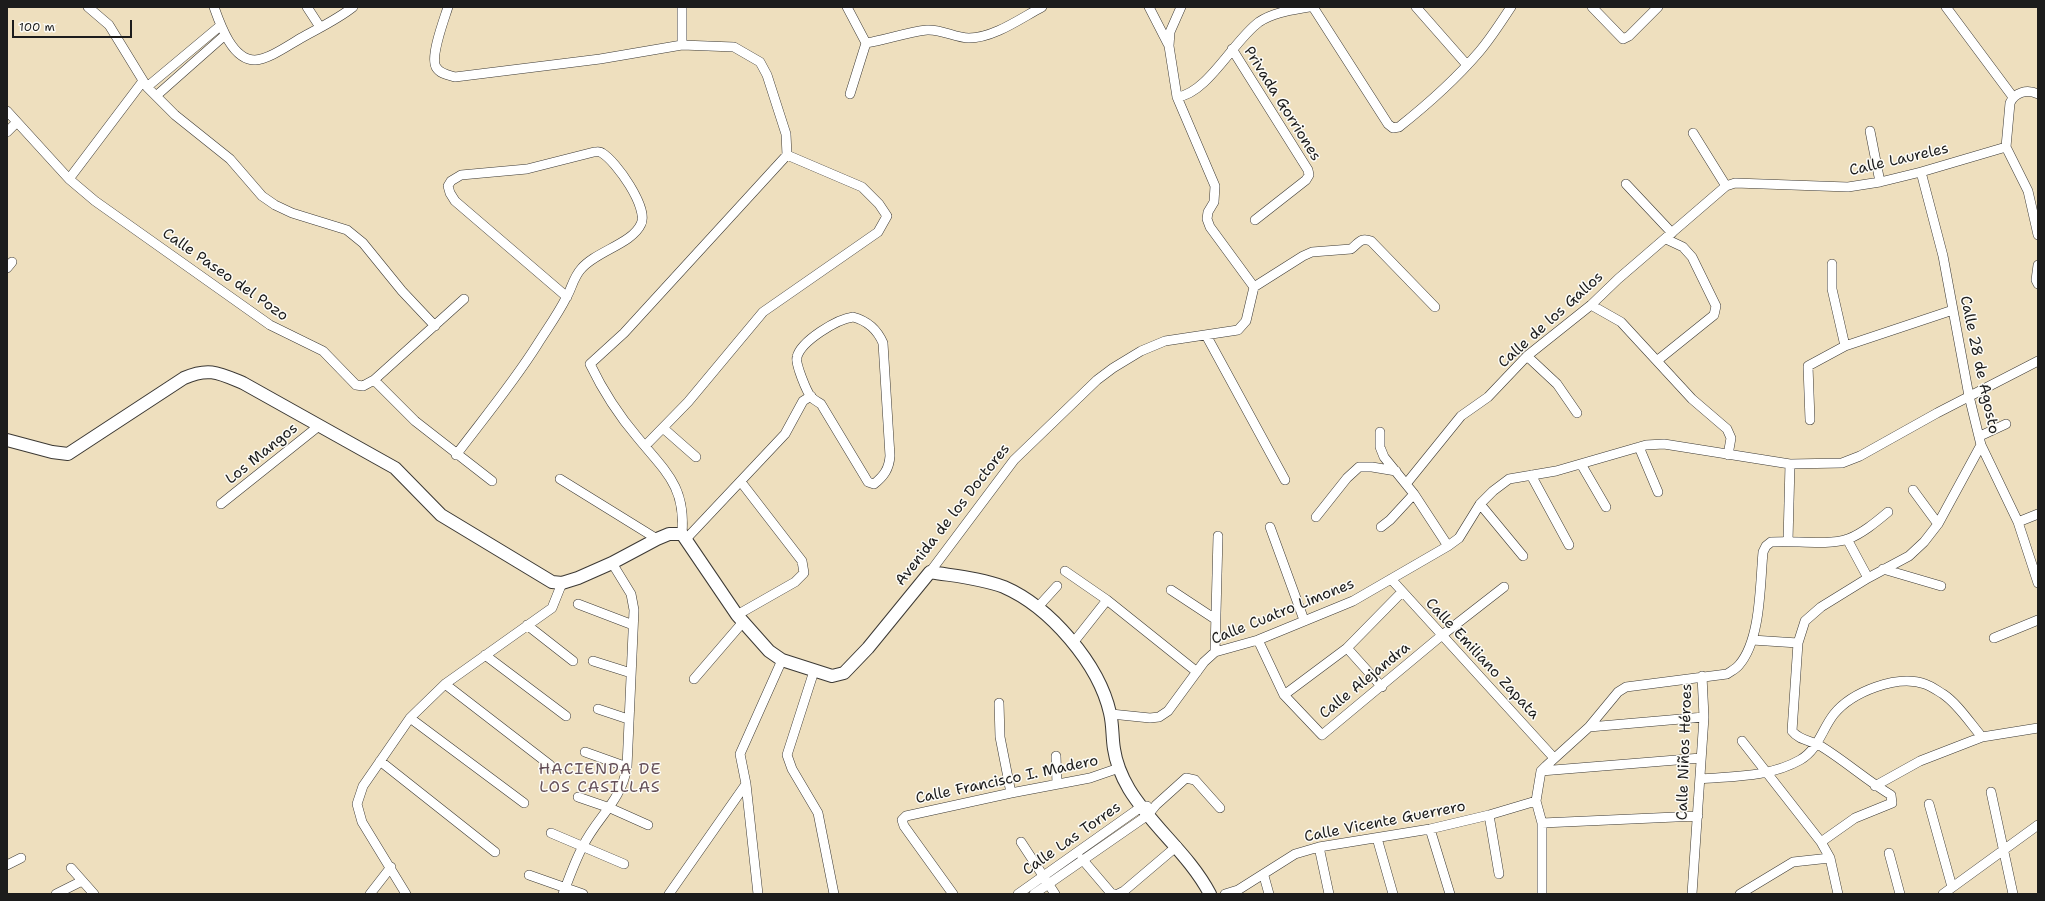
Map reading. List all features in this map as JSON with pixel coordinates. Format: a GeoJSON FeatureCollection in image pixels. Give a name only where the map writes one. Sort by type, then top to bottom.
{"type":"FeatureCollection","features":[{"type":"Feature","properties":{"kind":"main road"},"geometry":{"type":"LineString","coordinates":[[7,440],[52,452],[68,454],[164,390],[198,372],[217,372],[243,383],[395,468],[441,515],[552,582],[562,583],[612,563],[669,534],[684,536]]}},
{"type":"Feature","properties":{"kind":"main road","name":"Avenida de los Doctores"},"geometry":{"type":"LineString","coordinates":[[684,536],[740,619],[769,650],[782,660],[832,676],[844,673],[868,648],[930,572]]}},
{"type":"Feature","properties":{"kind":"main road"},"geometry":{"type":"LineString","coordinates":[[930,572],[990,583],[1021,596],[1058,626],[1073,643],[1097,680],[1111,714],[1114,749],[1119,768],[1129,789],[1145,811],[1177,846],[1200,876],[1210,894]]}},
{"type":"Feature","properties":{"kind":"street"},"geometry":{"type":"LineString","coordinates":[[88,7],[109,25],[145,84],[156,96],[175,115],[230,160],[262,196],[275,205],[292,212],[347,230],[363,243],[402,291],[435,326]]}},
{"type":"Feature","properties":{"kind":"street"},"geometry":{"type":"LineString","coordinates":[[214,7],[223,31],[233,47],[245,57],[256,60],[274,54],[353,7]]}},
{"type":"Feature","properties":{"kind":"street"},"geometry":{"type":"LineString","coordinates":[[307,7],[320,27]]}},
{"type":"Feature","properties":{"kind":"street"},"geometry":{"type":"LineString","coordinates":[[448,7],[434,55],[436,67],[444,74],[455,77],[600,60],[682,46],[734,47],[760,62],[767,75],[786,134],[787,155],[624,333],[590,364],[624,419],[668,472],[679,495],[684,515],[684,536]]}},
{"type":"Feature","properties":{"kind":"street"},"geometry":{"type":"LineString","coordinates":[[682,7],[682,46]]}},
{"type":"Feature","properties":{"kind":"street"},"geometry":{"type":"LineString","coordinates":[[847,7],[866,43],[850,94]]}},
{"type":"Feature","properties":{"kind":"street"},"geometry":{"type":"LineString","coordinates":[[866,43],[926,30],[939,30],[968,38],[981,36],[998,31],[1042,7]]}},
{"type":"Feature","properties":{"kind":"street"},"geometry":{"type":"LineString","coordinates":[[1149,7],[1169,46]]}},
{"type":"Feature","properties":{"kind":"street"},"geometry":{"type":"LineString","coordinates":[[1181,7],[1170,32],[1169,46],[1177,97],[1215,186],[1214,202],[1208,212],[1210,227],[1254,287],[1303,256],[1312,252],[1351,249],[1360,240],[1365,239],[1371,241],[1435,307]]}},
{"type":"Feature","properties":{"kind":"street"},"geometry":{"type":"LineString","coordinates":[[1177,97],[1193,93],[1245,33],[1261,21],[1279,13],[1309,7]]}},
{"type":"Feature","properties":{"kind":"street"},"geometry":{"type":"LineString","coordinates":[[1313,7],[1388,124],[1393,128],[1399,126],[1434,98],[1467,65],[1480,51],[1511,7]]}},
{"type":"Feature","properties":{"kind":"street"},"geometry":{"type":"LineString","coordinates":[[1416,7],[1467,65]]}},
{"type":"Feature","properties":{"kind":"street"},"geometry":{"type":"LineString","coordinates":[[1592,7],[1623,39],[1629,36],[1658,7]]}},
{"type":"Feature","properties":{"kind":"street"},"geometry":{"type":"LineString","coordinates":[[1946,7],[2013,97]]}},
{"type":"Feature","properties":{"kind":"street"},"geometry":{"type":"LineString","coordinates":[[69,179],[145,84],[223,31]]}},
{"type":"Feature","properties":{"kind":"street"},"geometry":{"type":"LineString","coordinates":[[156,96],[223,31]]}},
{"type":"Feature","properties":{"kind":"street","name":"Privada Gorriones"},"geometry":{"type":"LineString","coordinates":[[1232,49],[1308,170],[1306,180],[1255,220]]}},
{"type":"Feature","properties":{"kind":"street"},"geometry":{"type":"LineString","coordinates":[[2038,94],[2033,92],[2022,92],[2013,97],[2010,103],[2006,147],[2028,191],[2038,235]]}},
{"type":"Feature","properties":{"kind":"street","name":"Calle Paseo del Pozo"},"geometry":{"type":"LineString","coordinates":[[7,111],[69,179],[95,200],[270,326],[323,351],[356,385],[363,386],[374,380],[464,299]]}},
{"type":"Feature","properties":{"kind":"street"},"geometry":{"type":"LineString","coordinates":[[7,132],[16,122]]}},
{"type":"Feature","properties":{"kind":"street"},"geometry":{"type":"LineString","coordinates":[[1870,131],[1880,182]]}},
{"type":"Feature","properties":{"kind":"street"},"geometry":{"type":"LineString","coordinates":[[1693,133],[1726,186]]}},
{"type":"Feature","properties":{"kind":"street","name":"Calle Laureles"},"geometry":{"type":"LineString","coordinates":[[1726,186],[1735,183],[1848,187],[1880,182],[1921,172],[2006,147]]}},
{"type":"Feature","properties":{"kind":"street"},"geometry":{"type":"LineString","coordinates":[[456,455],[526,362],[567,297],[571,283],[585,264],[628,237],[642,223],[644,215],[638,198],[609,158],[601,152],[594,152],[526,169],[462,175],[451,181],[448,186],[450,193],[455,200],[567,297]]}},
{"type":"Feature","properties":{"kind":"street"},"geometry":{"type":"LineString","coordinates":[[645,446],[688,402],[763,312],[878,232],[887,216],[879,204],[862,187],[787,155]]}},
{"type":"Feature","properties":{"kind":"street","name":"Calle 28 de Agosto"},"geometry":{"type":"LineString","coordinates":[[1821,842],[1855,818],[1892,803],[1891,795],[1875,786],[1818,744],[1796,736],[1792,730],[1798,643],[1805,621],[1821,606],[1909,556],[1924,542],[1938,524],[1980,441],[1969,396],[1943,256],[1921,172]]}},
{"type":"Feature","properties":{"kind":"street"},"geometry":{"type":"LineString","coordinates":[[1626,184],[1669,236],[1683,247],[1692,257],[1716,306],[1714,315],[1658,360]]}},
{"type":"Feature","properties":{"kind":"street","name":"Calle de los Gallos"},"geometry":{"type":"LineString","coordinates":[[1406,484],[1461,416],[1488,397],[1528,356],[1591,305],[1618,279],[1726,186]]}},
{"type":"Feature","properties":{"kind":"street"},"geometry":{"type":"LineString","coordinates":[[1832,264],[1832,288],[1845,346]]}},
{"type":"Feature","properties":{"kind":"street"},"geometry":{"type":"LineString","coordinates":[[2038,265],[2036,280],[2038,284]]}},
{"type":"Feature","properties":{"kind":"street","name":"Avenida de los Doctores"},"geometry":{"type":"LineString","coordinates":[[930,572],[1014,460],[1097,380],[1141,351],[1165,341],[1238,330],[1246,321],[1254,287]]}},
{"type":"Feature","properties":{"kind":"street"},"geometry":{"type":"LineString","coordinates":[[1591,305],[1621,322],[1658,360],[1692,399],[1728,429],[1731,438],[1728,455]]}},
{"type":"Feature","properties":{"kind":"street"},"geometry":{"type":"LineString","coordinates":[[1810,420],[1808,366],[1845,346],[1953,310]]}},
{"type":"Feature","properties":{"kind":"street"},"geometry":{"type":"LineString","coordinates":[[853,317],[864,320],[874,327],[883,343],[890,456],[889,466],[883,477],[874,484],[868,482],[821,404],[810,396],[797,366],[796,358],[800,350],[823,329],[844,318],[853,317]]}},
{"type":"Feature","properties":{"kind":"street"},"geometry":{"type":"LineString","coordinates":[[1206,335],[1285,480]]}},
{"type":"Feature","properties":{"kind":"street"},"geometry":{"type":"LineString","coordinates":[[1528,356],[1556,384],[1577,413]]}},
{"type":"Feature","properties":{"kind":"street","name":"Calle Cuatro Limones"},"geometry":{"type":"LineString","coordinates":[[1111,714],[1150,718],[1159,717],[1168,711],[1204,662],[1215,652],[1258,640],[1353,601],[1448,546],[1459,538],[1480,504],[1493,491],[1509,480],[1556,471],[1646,444],[1664,444],[1790,464],[1842,463],[1860,456],[1969,396],[2038,361]]}},
{"type":"Feature","properties":{"kind":"street"},"geometry":{"type":"LineString","coordinates":[[374,380],[395,404],[456,455],[492,481]]}},
{"type":"Feature","properties":{"kind":"street"},"geometry":{"type":"LineString","coordinates":[[684,536],[741,482],[785,434],[803,401],[810,396]]}},
{"type":"Feature","properties":{"kind":"street"},"geometry":{"type":"LineString","coordinates":[[2006,424],[1980,441],[2018,522],[2038,583]]}},
{"type":"Feature","properties":{"kind":"street","name":"Los Mangos"},"geometry":{"type":"LineString","coordinates":[[221,504],[320,425]]}},
{"type":"Feature","properties":{"kind":"street"},"geometry":{"type":"LineString","coordinates":[[663,428],[696,457]]}},
{"type":"Feature","properties":{"kind":"street"},"geometry":{"type":"LineString","coordinates":[[1380,432],[1380,447],[1384,457],[1414,494],[1448,546]]}},
{"type":"Feature","properties":{"kind":"street"},"geometry":{"type":"LineString","coordinates":[[1639,447],[1658,492]]}},
{"type":"Feature","properties":{"kind":"street"},"geometry":{"type":"LineString","coordinates":[[1581,464],[1606,507]]}},
{"type":"Feature","properties":{"kind":"street"},"geometry":{"type":"LineString","coordinates":[[1788,541],[1790,464]]}},
{"type":"Feature","properties":{"kind":"street"},"geometry":{"type":"LineString","coordinates":[[1316,517],[1347,478],[1358,467],[1372,467],[1396,471]]}},
{"type":"Feature","properties":{"kind":"street"},"geometry":{"type":"LineString","coordinates":[[1531,475],[1569,545]]}},
{"type":"Feature","properties":{"kind":"street"},"geometry":{"type":"LineString","coordinates":[[560,480],[657,539]]}},
{"type":"Feature","properties":{"kind":"street"},"geometry":{"type":"LineString","coordinates":[[694,679],[740,619],[795,582],[804,572],[802,561],[741,482]]}},
{"type":"Feature","properties":{"kind":"street"},"geometry":{"type":"LineString","coordinates":[[1914,490],[1938,524]]}},
{"type":"Feature","properties":{"kind":"street"},"geometry":{"type":"LineString","coordinates":[[1381,528],[1414,494]]}},
{"type":"Feature","properties":{"kind":"street"},"geometry":{"type":"LineString","coordinates":[[1480,504],[1523,556]]}},
{"type":"Feature","properties":{"kind":"street"},"geometry":{"type":"LineString","coordinates":[[1868,578],[1848,539],[1871,527],[1888,512]]}},
{"type":"Feature","properties":{"kind":"street"},"geometry":{"type":"LineString","coordinates":[[2018,522],[2038,514]]}},
{"type":"Feature","properties":{"kind":"street"},"geometry":{"type":"LineString","coordinates":[[1270,527],[1304,620]]}},
{"type":"Feature","properties":{"kind":"street"},"geometry":{"type":"LineString","coordinates":[[1215,652],[1218,536]]}},
{"type":"Feature","properties":{"kind":"street","name":"Calle Niños Héroes"},"geometry":{"type":"LineString","coordinates":[[1692,894],[1704,717],[1702,676],[1727,674],[1738,667],[1745,657],[1752,640],[1757,614],[1763,552],[1766,546],[1771,542],[1848,539]]}},
{"type":"Feature","properties":{"kind":"street"},"geometry":{"type":"LineString","coordinates":[[564,891],[583,845],[610,808],[625,779],[627,767],[634,610],[631,594],[612,563]]}},
{"type":"Feature","properties":{"kind":"street"},"geometry":{"type":"LineString","coordinates":[[1884,569],[1942,586]]}},
{"type":"Feature","properties":{"kind":"street"},"geometry":{"type":"LineString","coordinates":[[1065,571],[1107,600],[1197,672]]}},
{"type":"Feature","properties":{"kind":"street","name":"Calle Emiliano Zapata"},"geometry":{"type":"LineString","coordinates":[[1391,579],[1441,636],[1554,758]]}},
{"type":"Feature","properties":{"kind":"street"},"geometry":{"type":"LineString","coordinates":[[406,894],[391,867],[362,822],[357,804],[363,786],[410,718],[445,684],[552,608],[562,583]]}},
{"type":"Feature","properties":{"kind":"street"},"geometry":{"type":"LineString","coordinates":[[1037,608],[1057,586]]}},
{"type":"Feature","properties":{"kind":"street","name":"Calle Alejandra"},"geometry":{"type":"LineString","coordinates":[[1258,640],[1284,695],[1322,735],[1441,636],[1504,587]]}},
{"type":"Feature","properties":{"kind":"street"},"geometry":{"type":"LineString","coordinates":[[1171,590],[1215,619]]}},
{"type":"Feature","properties":{"kind":"street"},"geometry":{"type":"LineString","coordinates":[[1284,695],[1348,648],[1402,592]]}},
{"type":"Feature","properties":{"kind":"street"},"geometry":{"type":"LineString","coordinates":[[1073,643],[1107,600]]}},
{"type":"Feature","properties":{"kind":"street"},"geometry":{"type":"LineString","coordinates":[[578,604],[633,625]]}},
{"type":"Feature","properties":{"kind":"street"},"geometry":{"type":"LineString","coordinates":[[1994,638],[2038,620]]}},
{"type":"Feature","properties":{"kind":"street"},"geometry":{"type":"LineString","coordinates":[[527,625],[573,661]]}},
{"type":"Feature","properties":{"kind":"street"},"geometry":{"type":"LineString","coordinates":[[1752,640],[1798,643]]}},
{"type":"Feature","properties":{"kind":"street"},"geometry":{"type":"LineString","coordinates":[[1348,648],[1382,686]]}},
{"type":"Feature","properties":{"kind":"street"},"geometry":{"type":"LineString","coordinates":[[485,655],[566,716]]}},
{"type":"Feature","properties":{"kind":"street"},"geometry":{"type":"LineString","coordinates":[[758,894],[746,784],[740,754],[782,660]]}},
{"type":"Feature","properties":{"kind":"street"},"geometry":{"type":"LineString","coordinates":[[593,661],[631,673]]}},
{"type":"Feature","properties":{"kind":"street"},"geometry":{"type":"LineString","coordinates":[[814,671],[787,755],[792,769],[818,812],[834,894]]}},
{"type":"Feature","properties":{"kind":"street"},"geometry":{"type":"LineString","coordinates":[[1542,894],[1542,824],[1536,801],[1541,771],[1589,727],[1618,692],[1626,687],[1702,676]]}},
{"type":"Feature","properties":{"kind":"street"},"geometry":{"type":"LineString","coordinates":[[1700,779],[1769,773],[1801,760],[1818,744],[1833,715],[1845,703],[1865,690],[1901,682],[1924,684],[1945,695],[1982,737]]}},
{"type":"Feature","properties":{"kind":"street"},"geometry":{"type":"LineString","coordinates":[[445,684],[550,765]]}},
{"type":"Feature","properties":{"kind":"street"},"geometry":{"type":"LineString","coordinates":[[999,703],[1000,738],[1011,793]]}},
{"type":"Feature","properties":{"kind":"street"},"geometry":{"type":"LineString","coordinates":[[598,709],[628,719]]}},
{"type":"Feature","properties":{"kind":"street"},"geometry":{"type":"LineString","coordinates":[[1589,727],[1704,717]]}},
{"type":"Feature","properties":{"kind":"street"},"geometry":{"type":"LineString","coordinates":[[410,718],[524,803]]}},
{"type":"Feature","properties":{"kind":"street"},"geometry":{"type":"LineString","coordinates":[[1875,786],[1920,761],[1982,737],[2038,728]]}},
{"type":"Feature","properties":{"kind":"street"},"geometry":{"type":"LineString","coordinates":[[1742,741],[1769,773],[1821,842],[1830,858],[1838,894]]}},
{"type":"Feature","properties":{"kind":"street"},"geometry":{"type":"LineString","coordinates":[[585,752],[627,767]]}},
{"type":"Feature","properties":{"kind":"street"},"geometry":{"type":"LineString","coordinates":[[1056,756],[1058,784]]}},
{"type":"Feature","properties":{"kind":"street"},"geometry":{"type":"LineString","coordinates":[[1541,771],[1701,758]]}},
{"type":"Feature","properties":{"kind":"street"},"geometry":{"type":"LineString","coordinates":[[380,761],[495,852]]}},
{"type":"Feature","properties":{"kind":"street","name":"Calle Francisco I. Madero"},"geometry":{"type":"LineString","coordinates":[[953,894],[904,826],[902,820],[906,816],[1011,793],[1090,778],[1119,768]]}},
{"type":"Feature","properties":{"kind":"street"},"geometry":{"type":"LineString","coordinates":[[1145,811],[1156,805],[1186,778],[1191,777],[1220,808]]}},
{"type":"Feature","properties":{"kind":"street"},"geometry":{"type":"LineString","coordinates":[[668,894],[746,784]]}},
{"type":"Feature","properties":{"kind":"street"},"geometry":{"type":"LineString","coordinates":[[1991,792],[2013,894]]}},
{"type":"Feature","properties":{"kind":"street"},"geometry":{"type":"LineString","coordinates":[[578,797],[610,808],[648,825]]}},
{"type":"Feature","properties":{"kind":"street","name":"Calle Vicente Guerrero"},"geometry":{"type":"LineString","coordinates":[[1225,894],[1238,890],[1264,876],[1296,854],[1319,848],[1430,829],[1489,815],[1536,801]]}},
{"type":"Feature","properties":{"kind":"street"},"geometry":{"type":"LineString","coordinates":[[1929,804],[1952,887]]}},
{"type":"Feature","properties":{"kind":"street","name":"Calle Las Torres"},"geometry":{"type":"LineString","coordinates":[[1018,894],[1082,859],[1145,811]]}},
{"type":"Feature","properties":{"kind":"street","name":"Calle Las Torres"},"geometry":{"type":"LineString","coordinates":[[1034,894],[1045,880],[1145,811]]}},
{"type":"Feature","properties":{"kind":"street"},"geometry":{"type":"LineString","coordinates":[[1489,815],[1500,874]]}},
{"type":"Feature","properties":{"kind":"street"},"geometry":{"type":"LineString","coordinates":[[1542,824],[1698,816]]}},
{"type":"Feature","properties":{"kind":"street"},"geometry":{"type":"LineString","coordinates":[[1943,894],[2038,825]]}},
{"type":"Feature","properties":{"kind":"street"},"geometry":{"type":"LineString","coordinates":[[1430,829],[1450,894]]}},
{"type":"Feature","properties":{"kind":"street"},"geometry":{"type":"LineString","coordinates":[[551,834],[583,845],[624,864]]}},
{"type":"Feature","properties":{"kind":"street"},"geometry":{"type":"LineString","coordinates":[[1377,838],[1393,894]]}},
{"type":"Feature","properties":{"kind":"street"},"geometry":{"type":"LineString","coordinates":[[1021,842],[1055,894]]}},
{"type":"Feature","properties":{"kind":"street"},"geometry":{"type":"LineString","coordinates":[[1118,894],[1124,892],[1177,846]]}},
{"type":"Feature","properties":{"kind":"street"},"geometry":{"type":"LineString","coordinates":[[1319,848],[1329,894]]}},
{"type":"Feature","properties":{"kind":"street"},"geometry":{"type":"LineString","coordinates":[[1889,853],[1900,894]]}},
{"type":"Feature","properties":{"kind":"street"},"geometry":{"type":"LineString","coordinates":[[7,865],[21,858]]}},
{"type":"Feature","properties":{"kind":"street"},"geometry":{"type":"LineString","coordinates":[[1740,894],[1793,862],[1830,858]]}},
{"type":"Feature","properties":{"kind":"street"},"geometry":{"type":"LineString","coordinates":[[1082,859],[1111,893],[1115,894]]}},
{"type":"Feature","properties":{"kind":"street"},"geometry":{"type":"LineString","coordinates":[[370,894],[391,867]]}},
{"type":"Feature","properties":{"kind":"street"},"geometry":{"type":"LineString","coordinates":[[71,868],[94,894]]}},
{"type":"Feature","properties":{"kind":"street"},"geometry":{"type":"LineString","coordinates":[[529,875],[564,891],[583,894]]}},
{"type":"Feature","properties":{"kind":"street"},"geometry":{"type":"LineString","coordinates":[[1264,876],[1269,894]]}},
{"type":"Feature","properties":{"kind":"street"},"geometry":{"type":"LineString","coordinates":[[56,894],[82,881]]}},
{"type":"Feature","properties":{"kind":"district","name":"HACIENDA DE LOS CASILLAS"},"geometry":{"type":"Point","coordinates":[600,779]}}]}
